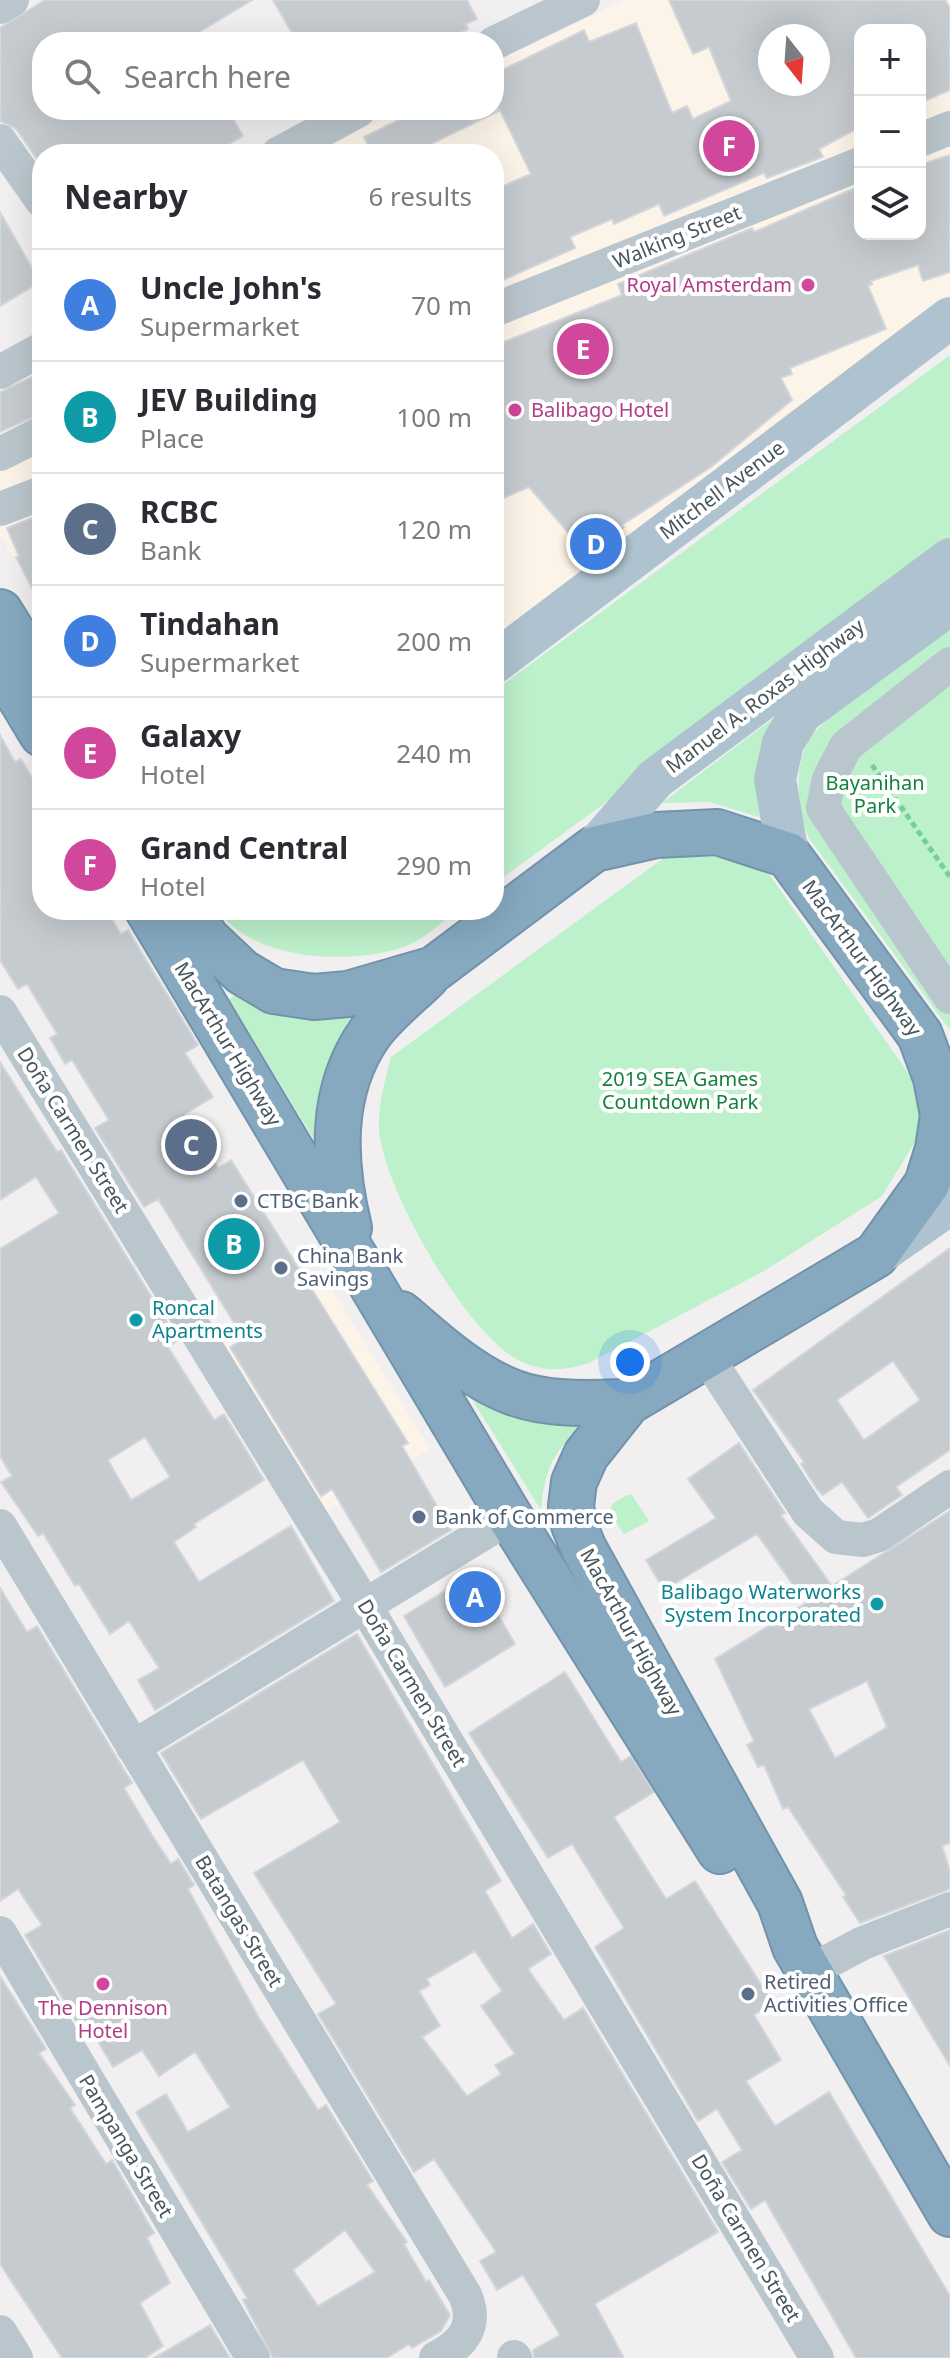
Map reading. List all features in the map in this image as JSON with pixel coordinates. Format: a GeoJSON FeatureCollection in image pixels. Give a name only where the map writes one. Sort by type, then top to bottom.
{"type":"FeatureCollection","features":[{"type":"Feature","properties":{"kind":"highway"},"geometry":{"type":"LineString","coordinates":[[0,612],[32,664]]}},
{"type":"Feature","properties":{"kind":"highway"},"geometry":{"type":"LineString","coordinates":[[0,664],[32,717]]}},
{"type":"Feature","properties":{"kind":"highway","name":"MacArthur Highway"},"geometry":{"type":"LineString","coordinates":[[504,916],[594,849],[656,835],[717,832],[788,855],[935,1049],[936,1078],[943,1115],[938,1149],[927,1184],[876,1255],[628,1402],[586,1455],[574,1482],[571,1506],[574,1525],[780,1903],[802,1959],[950,2214]]}},
{"type":"Feature","properties":{"kind":"highway","name":"MacArthur Highway"},"geometry":{"type":"LineString","coordinates":[[154,920],[510,1517],[762,1916],[802,1959]]}},
{"type":"Feature","properties":{"kind":"highway","name":"MacArthur Highway"},"geometry":{"type":"LineString","coordinates":[[194,920],[207,939],[242,972],[274,991],[314,997],[348,994],[434,969],[499,920]]}},
{"type":"Feature","properties":{"kind":"highway"},"geometry":{"type":"LineString","coordinates":[[356,1257],[340,1191],[339,1103],[353,1065],[371,1032],[434,969]]}},
{"type":"Feature","properties":{"kind":"highway"},"geometry":{"type":"LineString","coordinates":[[378,1294],[437,1345],[511,1392],[575,1404],[628,1402]]}},
{"type":"Feature","properties":{"kind":"main road","name":"Mitchell Avenue"},"geometry":{"type":"LineString","coordinates":[[504,655],[950,318]]}},
{"type":"Feature","properties":{"kind":"main road","name":"Manuel A. Roxas Highway"},"geometry":{"type":"LineString","coordinates":[[594,849],[655,779],[950,559]]}},
{"type":"Feature","properties":{"kind":"main road","name":"Manuel A. Roxas Highway"},"geometry":{"type":"LineString","coordinates":[[788,855],[775,779],[783,743],[801,713],[950,604]]}},
{"type":"Feature","properties":{"kind":"main road"},"geometry":{"type":"LineString","coordinates":[[876,1255],[950,1204]]}},
{"type":"Feature","properties":{"kind":"street"},"geometry":{"type":"LineString","coordinates":[[0,7],[12,0]]}},
{"type":"Feature","properties":{"kind":"street"},"geometry":{"type":"LineString","coordinates":[[504,38],[583,0]]}},
{"type":"Feature","properties":{"kind":"street"},"geometry":{"type":"LineString","coordinates":[[296,144],[341,120]]}},
{"type":"Feature","properties":{"kind":"street"},"geometry":{"type":"LineString","coordinates":[[926,138],[950,128]]}},
{"type":"Feature","properties":{"kind":"street"},"geometry":{"type":"LineString","coordinates":[[0,141],[32,187]]}},
{"type":"Feature","properties":{"kind":"street","name":"Walking Street"},"geometry":{"type":"LineString","coordinates":[[504,306],[854,166]]}},
{"type":"Feature","properties":{"kind":"street"},"geometry":{"type":"LineString","coordinates":[[0,372],[32,354]]}},
{"type":"Feature","properties":{"kind":"street"},"geometry":{"type":"LineString","coordinates":[[0,454],[32,438]]}},
{"type":"Feature","properties":{"kind":"street"},"geometry":{"type":"LineString","coordinates":[[0,509],[32,497]]}},
{"type":"Feature","properties":{"kind":"street"},"geometry":{"type":"LineString","coordinates":[[950,664],[846,746],[829,779],[823,808],[950,997]]}},
{"type":"Feature","properties":{"kind":"street","name":"Doña Carmen Street"},"geometry":{"type":"LineString","coordinates":[[0,1012],[364,1604],[817,2358]]}},
{"type":"Feature","properties":{"kind":"street"},"geometry":{"type":"LineString","coordinates":[[706,1355],[820,1526],[836,1537],[863,1540],[894,1525],[950,1487]]}},
{"type":"Feature","properties":{"kind":"street"},"geometry":{"type":"LineString","coordinates":[[133,1747],[510,1517]]}},
{"type":"Feature","properties":{"kind":"street","name":"Batangas Street"},"geometry":{"type":"LineString","coordinates":[[2,1536],[465,2295],[472,2318],[461,2343],[436,2358]]}},
{"type":"Feature","properties":{"kind":"street"},"geometry":{"type":"LineString","coordinates":[[802,1959],[950,1909]]}},
{"type":"Feature","properties":{"kind":"street","name":"Pampanga Street"},"geometry":{"type":"LineString","coordinates":[[0,1933],[253,2358]]}},
{"type":"Feature","properties":{"kind":"street"},"geometry":{"type":"LineString","coordinates":[[0,2332],[16,2358]]}},
{"type":"Feature","properties":{"kind":"path"},"geometry":{"type":"LineString","coordinates":[[872,765],[950,877]]}},
{"type":"Feature","properties":{"kind":"shaded area"},"geometry":{"type":"Polygon","coordinates":[[[624,0],[950,0],[950,294],[504,643],[504,144],[334,144],[381,120],[504,120],[504,58],[624,0]]]}},
{"type":"Feature","properties":{"kind":"shaded area"},"geometry":{"type":"Polygon","coordinates":[[[32,353],[32,588],[0,536],[0,369],[32,353]]]}},
{"type":"Feature","properties":{"kind":"shaded area"},"geometry":{"type":"Polygon","coordinates":[[[324,1276],[430,1449],[318,1517],[212,1343],[324,1276]]]}},
{"type":"Feature","properties":{"kind":"green space"},"geometry":{"type":"Polygon","coordinates":[[[950,355],[950,551],[504,877],[504,684],[950,355]]]}},
{"type":"Feature","properties":{"kind":"green space","name":"Bayanihan Park"},"geometry":{"type":"Polygon","coordinates":[[[950,630],[950,1030],[808,837],[802,813],[799,776],[804,752],[818,728],[852,699],[950,630]]]}},
{"type":"Feature","properties":{"kind":"green space"},"geometry":{"type":"Polygon","coordinates":[[[775,717],[762,818],[710,802],[662,803],[775,717]]]}},
{"type":"Feature","properties":{"kind":"green space","name":"2019 SEA Games Countdown Park"},"geometry":{"type":"Polygon","coordinates":[[[714,850],[767,871],[922,1093],[923,1107],[915,1142],[882,1196],[764,1271],[589,1363],[560,1369],[532,1366],[513,1357],[471,1316],[428,1253],[394,1185],[379,1129],[381,1102],[391,1057],[669,854],[714,850]]]}},
{"type":"Feature","properties":{"kind":"green space"},"geometry":{"type":"Polygon","coordinates":[[[228,920],[446,920],[413,943],[391,951],[337,957],[281,950],[255,940],[228,920]]]}},
{"type":"Feature","properties":{"kind":"green space"},"geometry":{"type":"Polygon","coordinates":[[[238,993],[375,1001],[323,1154],[229,999],[238,993]]]}},
{"type":"Feature","properties":{"kind":"green space"},"geometry":{"type":"Polygon","coordinates":[[[468,1393],[500,1409],[528,1418],[593,1418],[570,1438],[555,1457],[546,1480],[541,1510],[468,1393]]]}},
{"type":"Feature","properties":{"kind":"green space"},"geometry":{"type":"Polygon","coordinates":[[[632,1495],[649,1521],[624,1534],[609,1512],[612,1504],[632,1495]]]}},
{"type":"Feature","properties":{"kind":"building"},"geometry":{"type":"Polygon","coordinates":[[[45,0],[252,0],[199,32],[32,32],[32,120],[234,120],[243,136],[229,144],[32,144],[32,152],[16,129],[0,121],[0,28],[45,0]]]}},
{"type":"Feature","properties":{"kind":"building"},"geometry":{"type":"Polygon","coordinates":[[[273,0],[467,0],[477,19],[466,24],[468,29],[462,32],[291,32],[273,0]]]}},
{"type":"Feature","properties":{"kind":"building"},"geometry":{"type":"Polygon","coordinates":[[[669,0],[945,0],[950,8],[950,90],[926,100],[926,24],[854,24],[854,130],[819,149],[823,157],[767,178],[764,173],[664,216],[659,204],[614,224],[612,219],[570,237],[575,248],[504,280],[504,186],[531,174],[504,118],[504,69],[584,30],[589,42],[636,23],[672,113],[687,106],[693,119],[731,101],[709,47],[693,54],[669,0]]]}},
{"type":"Feature","properties":{"kind":"building"},"geometry":{"type":"Polygon","coordinates":[[[399,120],[480,120],[431,144],[367,144],[364,137],[399,120]]]}},
{"type":"Feature","properties":{"kind":"building"},"geometry":{"type":"Polygon","coordinates":[[[950,155],[950,272],[923,281],[918,265],[871,281],[872,284],[868,286],[886,329],[790,368],[792,374],[781,378],[792,400],[711,467],[622,525],[624,527],[590,558],[529,487],[504,498],[504,342],[622,295],[618,284],[752,228],[754,232],[854,189],[854,240],[926,240],[926,163],[950,155]]]}},
{"type":"Feature","properties":{"kind":"building"},"geometry":{"type":"Polygon","coordinates":[[[0,212],[32,268],[32,287],[0,306],[0,212]]]}},
{"type":"Feature","properties":{"kind":"building"},"geometry":{"type":"Polygon","coordinates":[[[32,377],[32,418],[0,432],[0,392],[32,377]]]}},
{"type":"Feature","properties":{"kind":"building"},"geometry":{"type":"Polygon","coordinates":[[[32,518],[32,588],[16,557],[19,556],[7,528],[32,518]]]}},
{"type":"Feature","properties":{"kind":"building"},"geometry":{"type":"Polygon","coordinates":[[[0,735],[15,762],[21,759],[32,777],[32,920],[112,920],[121,934],[128,930],[198,1045],[185,1053],[213,1097],[185,1114],[218,1168],[231,1160],[408,1443],[402,1446],[451,1530],[381,1572],[332,1489],[321,1496],[230,1347],[244,1339],[158,1199],[144,1207],[95,1128],[109,1120],[72,1060],[65,1064],[50,1038],[57,1034],[27,984],[18,989],[0,960],[0,735]]]}},
{"type":"Feature","properties":{"kind":"building"},"geometry":{"type":"Polygon","coordinates":[[[0,1062],[57,1152],[61,1150],[178,1340],[168,1347],[214,1420],[224,1414],[264,1480],[194,1524],[196,1527],[174,1542],[199,1582],[291,1526],[334,1601],[155,1710],[138,1680],[159,1668],[129,1621],[110,1634],[79,1584],[75,1586],[43,1533],[38,1536],[1,1482],[12,1476],[0,1456],[0,1249],[59,1213],[36,1177],[0,1200],[0,1062]],[[145,1437],[108,1460],[131,1500],[170,1477],[145,1437]]]}},
{"type":"Feature","properties":{"kind":"building"},"geometry":{"type":"Polygon","coordinates":[[[950,1248],[950,1450],[896,1487],[902,1495],[868,1518],[842,1482],[823,1495],[801,1464],[804,1462],[753,1390],[950,1248]],[[893,1361],[837,1400],[864,1440],[920,1400],[893,1361]]]}},
{"type":"Feature","properties":{"kind":"building"},"geometry":{"type":"Polygon","coordinates":[[[739,1443],[785,1513],[781,1515],[832,1586],[950,1511],[950,1843],[942,1846],[950,1871],[950,1889],[860,1923],[843,1897],[846,1895],[788,1807],[783,1809],[764,1765],[758,1767],[747,1745],[754,1741],[715,1659],[806,1603],[757,1534],[664,1590],[646,1560],[716,1518],[688,1479],[739,1443]],[[867,1681],[809,1709],[835,1758],[887,1727],[867,1681]]]}},
{"type":"Feature","properties":{"kind":"building"},"geometry":{"type":"Polygon","coordinates":[[[474,1573],[515,1644],[445,1687],[404,1616],[474,1573]]]}},
{"type":"Feature","properties":{"kind":"building"},"geometry":{"type":"Polygon","coordinates":[[[0,1588],[27,1632],[37,1626],[132,1783],[124,1788],[152,1835],[171,1864],[178,1859],[194,1885],[188,1889],[259,2018],[318,2110],[326,2105],[373,2181],[367,2185],[407,2242],[404,2244],[426,2282],[429,2280],[450,2315],[441,2331],[412,2348],[409,2344],[387,2358],[273,2358],[243,2300],[247,2298],[136,2112],[166,2094],[188,2132],[230,2107],[195,2052],[159,2076],[142,2050],[113,2067],[90,2028],[85,2031],[79,2026],[25,1935],[42,1925],[18,1889],[0,1901],[0,1588]],[[345,2230],[293,2270],[318,2306],[375,2272],[345,2230]]]}},
{"type":"Feature","properties":{"kind":"building"},"geometry":{"type":"Polygon","coordinates":[[[357,1634],[501,1881],[485,1891],[512,1938],[533,1924],[551,1954],[528,1969],[564,2020],[583,2008],[718,2232],[595,2304],[624,2358],[534,2358],[533,2350],[560,2335],[523,2275],[497,2290],[480,2261],[496,2252],[434,2159],[414,2172],[318,2014],[336,2004],[254,1873],[340,1822],[303,1760],[201,1819],[161,1753],[357,1634]],[[475,1951],[427,1979],[430,1985],[419,1991],[440,2026],[422,2037],[467,2096],[501,2074],[495,2065],[515,2054],[481,2006],[502,1991],[475,1951]]]}},
{"type":"Feature","properties":{"kind":"building"},"geometry":{"type":"Polygon","coordinates":[[[565,1672],[621,1762],[631,1756],[654,1792],[614,1817],[666,1899],[695,1881],[773,2003],[754,2015],[781,2060],[746,2081],[775,2126],[829,2092],[950,2296],[950,2358],[856,2358],[765,2200],[751,2209],[722,2162],[742,2150],[717,2109],[698,2121],[595,1947],[624,1928],[572,1844],[548,1858],[469,1733],[565,1672]]]}},
{"type":"Feature","properties":{"kind":"building"},"geometry":{"type":"Polygon","coordinates":[[[950,1930],[950,2066],[884,1956],[950,1930]]]}},
{"type":"Feature","properties":{"kind":"building"},"geometry":{"type":"Polygon","coordinates":[[[0,1976],[46,2049],[39,2053],[75,2105],[70,2108],[106,2164],[112,2160],[154,2233],[147,2238],[170,2283],[140,2303],[163,2346],[145,2358],[62,2358],[0,2264],[0,1976]]]}},
{"type":"Feature","properties":{"kind":"building"},"geometry":{"type":"Polygon","coordinates":[[[210,2325],[230,2358],[154,2358],[210,2325]]]}},
{"type":"Feature","properties":{"kind":"place","name":"Grand Central"},"geometry":{"type":"Point","coordinates":[729,146]}},
{"type":"Feature","properties":{"kind":"place","name":"Royal Amsterdam"},"geometry":{"type":"Point","coordinates":[808,285]}},
{"type":"Feature","properties":{"kind":"place","name":"Galaxy"},"geometry":{"type":"Point","coordinates":[583,349]}},
{"type":"Feature","properties":{"kind":"place","name":"Balibago Hotel"},"geometry":{"type":"Point","coordinates":[515,410]}},
{"type":"Feature","properties":{"kind":"place","name":"Tindahan"},"geometry":{"type":"Point","coordinates":[596,544]}},
{"type":"Feature","properties":{"kind":"place","name":"RCBC"},"geometry":{"type":"Point","coordinates":[191,1145]}},
{"type":"Feature","properties":{"kind":"place","name":"CTBC Bank"},"geometry":{"type":"Point","coordinates":[241,1201]}},
{"type":"Feature","properties":{"kind":"place","name":"JEV Building"},"geometry":{"type":"Point","coordinates":[234,1244]}},
{"type":"Feature","properties":{"kind":"place","name":"China Bank Savings"},"geometry":{"type":"Point","coordinates":[281,1268]}},
{"type":"Feature","properties":{"kind":"place","name":"Roncal Apartments"},"geometry":{"type":"Point","coordinates":[136,1320]}},
{"type":"Feature","properties":{"kind":"place","name":"Bank of Commerce"},"geometry":{"type":"Point","coordinates":[419,1517]}},
{"type":"Feature","properties":{"kind":"place","name":"Uncle John's"},"geometry":{"type":"Point","coordinates":[475,1597]}},
{"type":"Feature","properties":{"kind":"place","name":"Balibago Waterworks System Incorporated"},"geometry":{"type":"Point","coordinates":[877,1604]}},
{"type":"Feature","properties":{"kind":"place","name":"The Dennison Hotel"},"geometry":{"type":"Point","coordinates":[103,1984]}},
{"type":"Feature","properties":{"kind":"place","name":"Retired Activities Office"},"geometry":{"type":"Point","coordinates":[748,1994]}}]}
